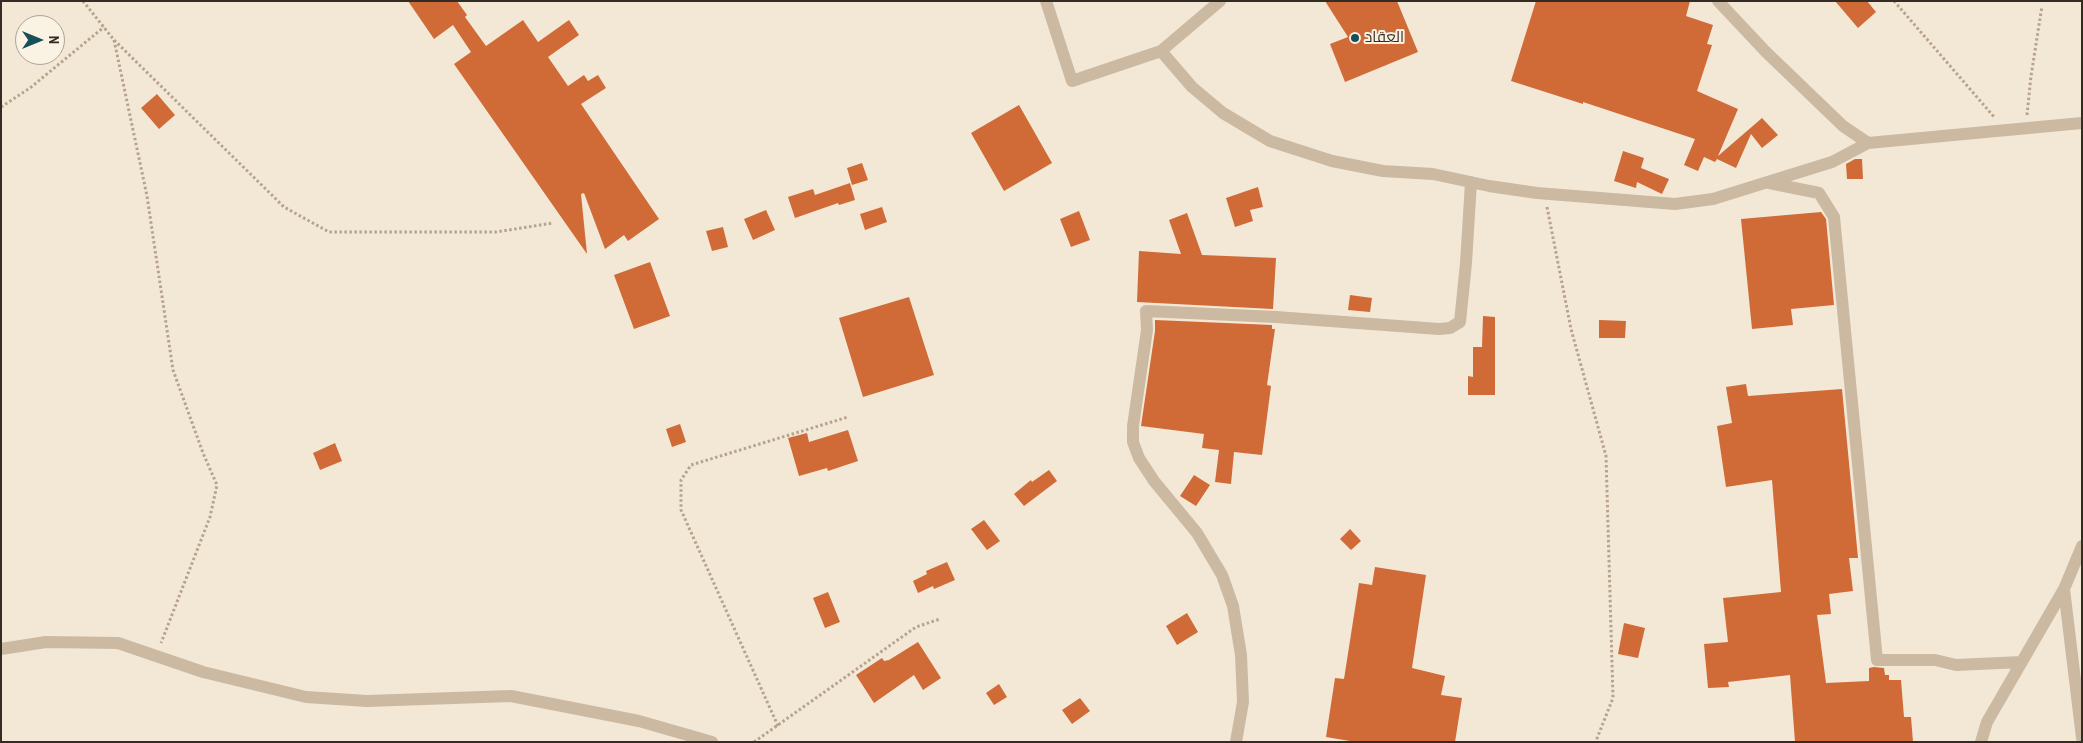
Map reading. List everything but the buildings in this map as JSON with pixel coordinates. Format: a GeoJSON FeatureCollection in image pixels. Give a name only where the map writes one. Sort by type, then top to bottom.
{"type":"FeatureCollection","features":[{"type":"Feature","properties":{"kind":"street"},"geometry":{"type":"LineString","coordinates":[[1046,1],[1072,80],[1161,51],[1220,1]]}},
{"type":"Feature","properties":{"kind":"street"},"geometry":{"type":"LineString","coordinates":[[1718,1],[1766,52],[1843,126],[1868,143]]}},
{"type":"Feature","properties":{"kind":"street"},"geometry":{"type":"LineString","coordinates":[[1161,51],[1192,87],[1222,113],[1270,141],[1332,161],[1383,171],[1433,174],[1544,193],[1675,204],[1713,199],[1832,162],[1868,143],[2082,123]]}},
{"type":"Feature","properties":{"kind":"street"},"geometry":{"type":"LineString","coordinates":[[1236,742],[1243,702],[1241,655],[1233,606],[1222,574],[1197,533],[1154,481],[1139,458],[1133,442],[1133,426],[1147,330],[1146,311],[1276,317],[1439,330],[1450,328],[1460,322],[1471,182]]}},
{"type":"Feature","properties":{"kind":"street"},"geometry":{"type":"LineString","coordinates":[[1767,182],[1799,187],[1819,193],[1834,217],[1877,660],[1935,660],[1956,665],[2022,662]]}},
{"type":"Feature","properties":{"kind":"street"},"geometry":{"type":"LineString","coordinates":[[1981,742],[1986,722],[2064,589],[2082,546]]}},
{"type":"Feature","properties":{"kind":"street"},"geometry":{"type":"LineString","coordinates":[[2064,589],[2082,738]]}},
{"type":"Feature","properties":{"kind":"street"},"geometry":{"type":"LineString","coordinates":[[1,649],[46,642],[118,643],[155,658],[203,672],[306,697],[367,701],[511,696],[639,721],[712,742]]}},
{"type":"Feature","properties":{"kind":"path"},"geometry":{"type":"LineString","coordinates":[[83,1],[114,40],[284,207],[328,232],[496,232],[552,223]]}},
{"type":"Feature","properties":{"kind":"path"},"geometry":{"type":"LineString","coordinates":[[1894,1],[2006,130]]}},
{"type":"Feature","properties":{"kind":"path"},"geometry":{"type":"LineString","coordinates":[[2025,128],[2042,6]]}},
{"type":"Feature","properties":{"kind":"path"},"geometry":{"type":"LineString","coordinates":[[1,107],[30,88],[104,27]]}},
{"type":"Feature","properties":{"kind":"path"},"geometry":{"type":"LineString","coordinates":[[114,40],[147,196],[173,370],[203,453],[217,485],[210,517],[155,658]]}},
{"type":"Feature","properties":{"kind":"path"},"geometry":{"type":"LineString","coordinates":[[1544,193],[1571,330],[1606,456],[1613,698],[1596,741]]}},
{"type":"Feature","properties":{"kind":"path"},"geometry":{"type":"LineString","coordinates":[[778,726],[681,510],[681,480],[691,465],[848,417]]}},
{"type":"Feature","properties":{"kind":"path"},"geometry":{"type":"LineString","coordinates":[[754,742],[916,627],[940,619]]}},
{"type":"Feature","properties":{"kind":"place","name":"العقاد"},"geometry":{"type":"Point","coordinates":[1355,38]}}]}
